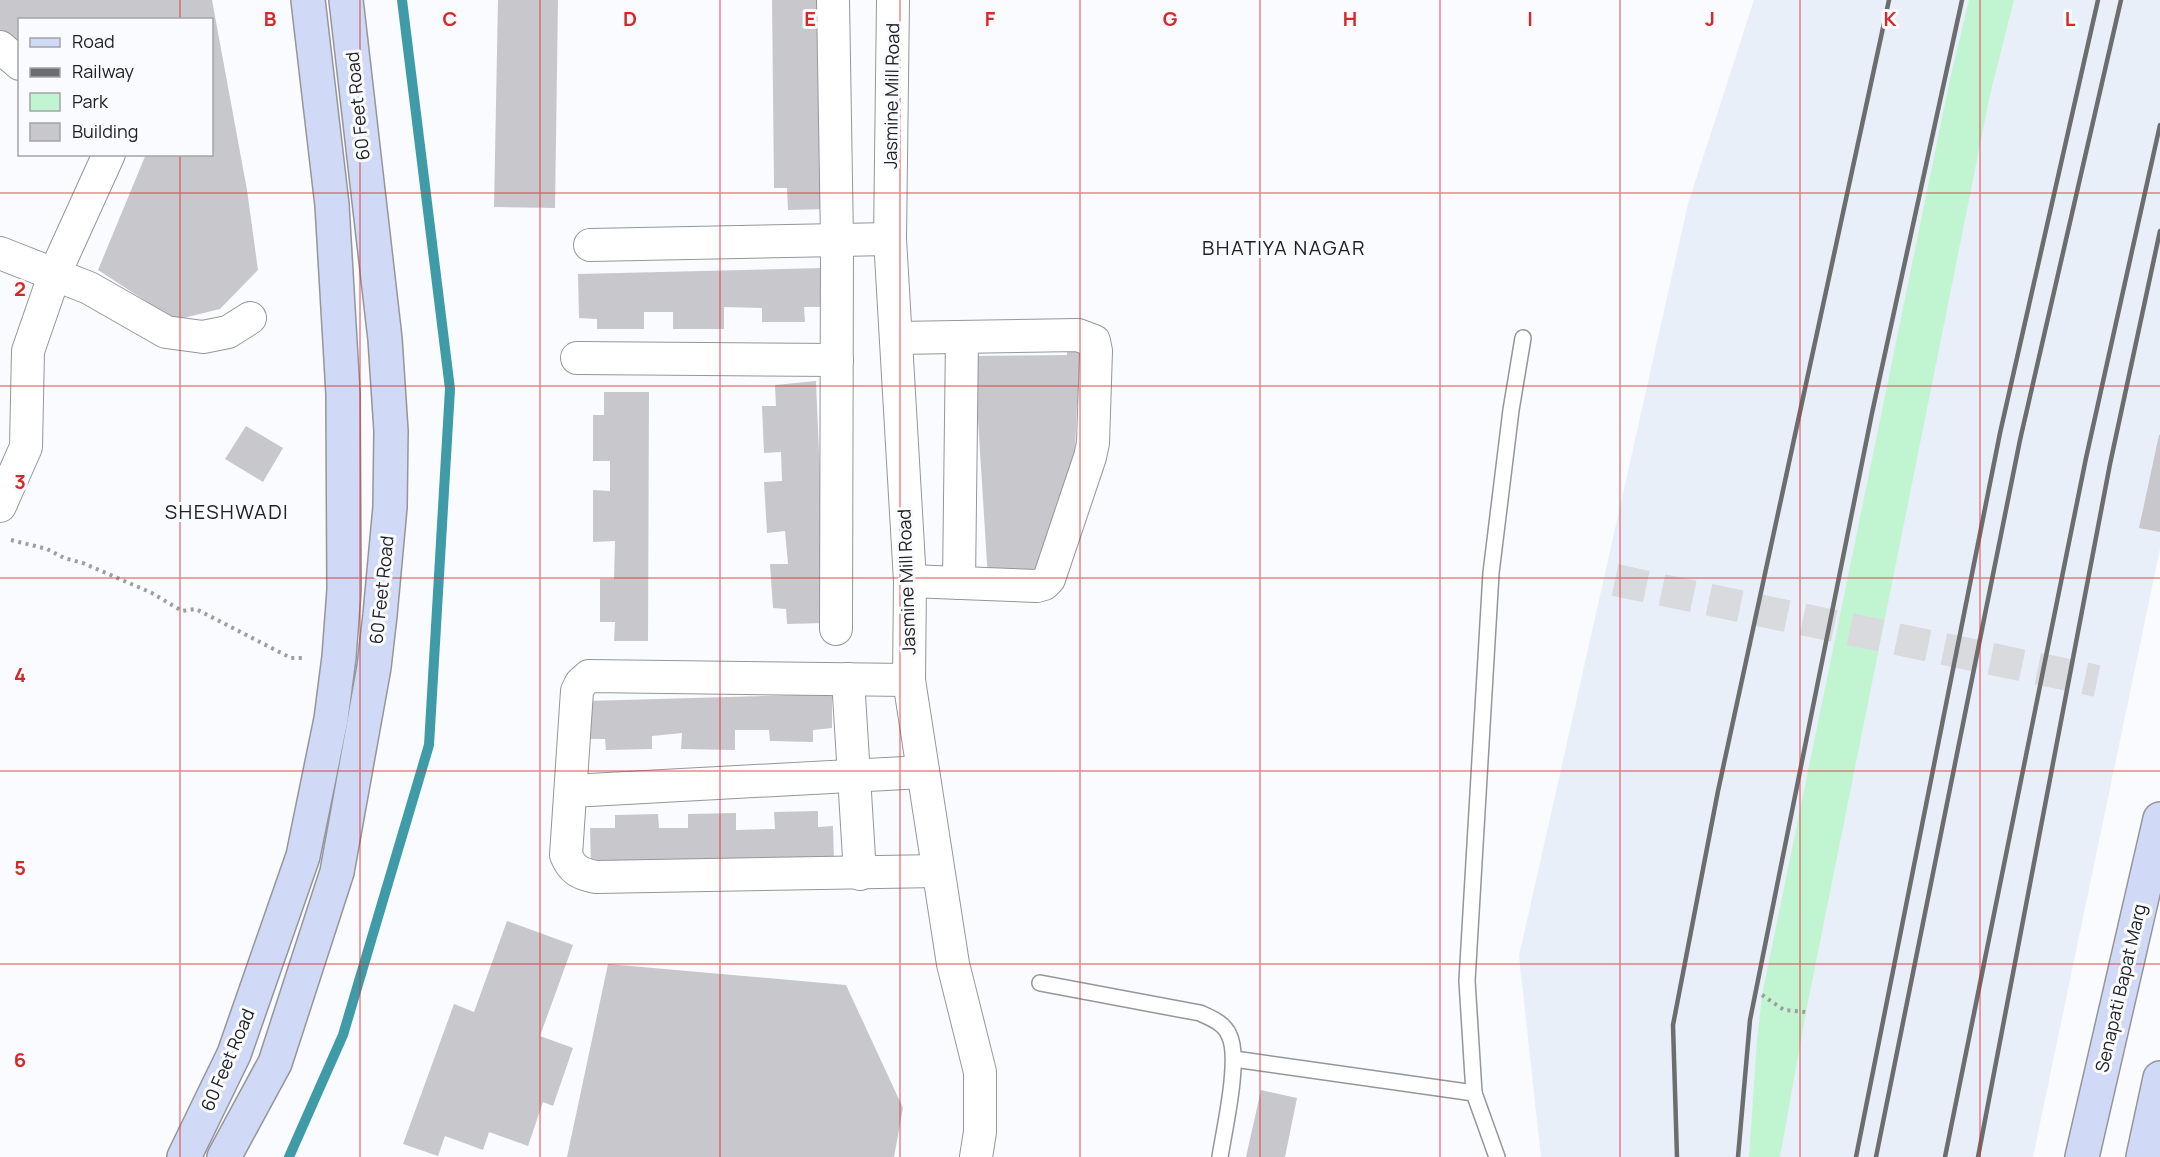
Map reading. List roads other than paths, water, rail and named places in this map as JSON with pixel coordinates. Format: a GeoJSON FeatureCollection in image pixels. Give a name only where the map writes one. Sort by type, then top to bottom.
{"type":"FeatureCollection","features":[{"type":"Feature","properties":{"kind":"main road","name":"60 Feet Road"},"geometry":{"type":"LineString","coordinates":[[184,1157],[234,1054],[303,856],[331,719],[339,657],[344,590],[343,394],[332,205],[308,0]]}},
{"type":"Feature","properties":{"kind":"main road","name":"60 Feet Road"},"geometry":{"type":"LineString","coordinates":[[224,1157],[275,1063],[337,872],[374,667],[380,615],[390,507],[392,431],[385,339],[346,0]]}},
{"type":"Feature","properties":{"kind":"main road","name":"Senapati Bapat Marg"},"geometry":{"type":"LineString","coordinates":[[2082,1157],[2160,819]]}},
{"type":"Feature","properties":{"kind":"main road"},"geometry":{"type":"LineString","coordinates":[[2144,1157],[2160,1078]]}},
{"type":"Feature","properties":{"kind":"street"},"geometry":{"type":"LineString","coordinates":[[833,0],[837,240],[836,629]]}},
{"type":"Feature","properties":{"kind":"street","name":"Jasmine Mill Road"},"geometry":{"type":"LineString","coordinates":[[893,0],[890,239],[910,581],[909,680],[953,964],[980,1072],[981,1132],[976,1157]]}},
{"type":"Feature","properties":{"kind":"street"},"geometry":{"type":"LineString","coordinates":[[0,48],[18,62]]}},
{"type":"Feature","properties":{"kind":"street"},"geometry":{"type":"LineString","coordinates":[[0,506],[26,447],[28,351],[55,273],[108,156]]}},
{"type":"Feature","properties":{"kind":"street"},"geometry":{"type":"LineString","coordinates":[[590,245],[890,239]]}},
{"type":"Feature","properties":{"kind":"street"},"geometry":{"type":"LineString","coordinates":[[0,253],[89,288],[166,332],[203,337],[228,332],[250,318]]}},
{"type":"Feature","properties":{"kind":"street"},"geometry":{"type":"LineString","coordinates":[[896,338],[1078,335],[1094,341],[1096,351],[1092,450],[1049,579],[1037,586],[910,581]]}},
{"type":"Feature","properties":{"kind":"street"},"geometry":{"type":"LineString","coordinates":[[959,583],[962,337]]}},
{"type":"Feature","properties":{"kind":"street"},"geometry":{"type":"LineString","coordinates":[[577,358],[837,360]]}},
{"type":"Feature","properties":{"kind":"street"},"geometry":{"type":"LineString","coordinates":[[909,680],[589,676],[581,683],[577,692],[566,855],[571,866],[581,874],[596,877],[938,871]]}},
{"type":"Feature","properties":{"kind":"street"},"geometry":{"type":"LineString","coordinates":[[848,679],[860,874]]}},
{"type":"Feature","properties":{"kind":"street"},"geometry":{"type":"LineString","coordinates":[[571,791],[923,772]]}},
{"type":"Feature","properties":{"kind":"lane"},"geometry":{"type":"LineString","coordinates":[[1497,1157],[1474,1093],[1467,981],[1490,597],[1511,410],[1523,338]]}},
{"type":"Feature","properties":{"kind":"lane"},"geometry":{"type":"LineString","coordinates":[[1040,983],[1200,1013],[1216,1020],[1230,1035],[1234,1059],[1220,1157]]}},
{"type":"Feature","properties":{"kind":"lane"},"geometry":{"type":"LineString","coordinates":[[1234,1059],[1474,1093]]}},
{"type":"Feature","properties":{"kind":"waterway"},"geometry":{"type":"LineString","coordinates":[[289,1157],[343,1035],[429,745],[450,389],[402,0]]}},
{"type":"Feature","properties":{"kind":"tunnel"},"geometry":{"type":"LineString","coordinates":[[1615,580],[2097,681]]}},
{"type":"Feature","properties":{"kind":"railway"},"geometry":{"type":"LineString","coordinates":[[1677,1157],[1673,1025],[1718,791],[1889,0]]}},
{"type":"Feature","properties":{"kind":"railway"},"geometry":{"type":"LineString","coordinates":[[1738,1157],[1750,1020],[1872,413],[1962,0]]}},
{"type":"Feature","properties":{"kind":"railway"},"geometry":{"type":"LineString","coordinates":[[1856,1157],[2000,433],[2098,0]]}},
{"type":"Feature","properties":{"kind":"railway"},"geometry":{"type":"LineString","coordinates":[[1876,1157],[2020,440],[2121,0]]}},
{"type":"Feature","properties":{"kind":"railway"},"geometry":{"type":"LineString","coordinates":[[1945,1157],[2086,458],[2160,125]]}},
{"type":"Feature","properties":{"kind":"railway"},"geometry":{"type":"LineString","coordinates":[[1978,1157],[2110,464],[2160,231]]}},
{"type":"Feature","properties":{"kind":"district","name":"BHATIYA NAGAR"},"geometry":{"type":"Point","coordinates":[1284,248]}},
{"type":"Feature","properties":{"kind":"district","name":"SHESHWADI"},"geometry":{"type":"Point","coordinates":[227,512]}}]}
